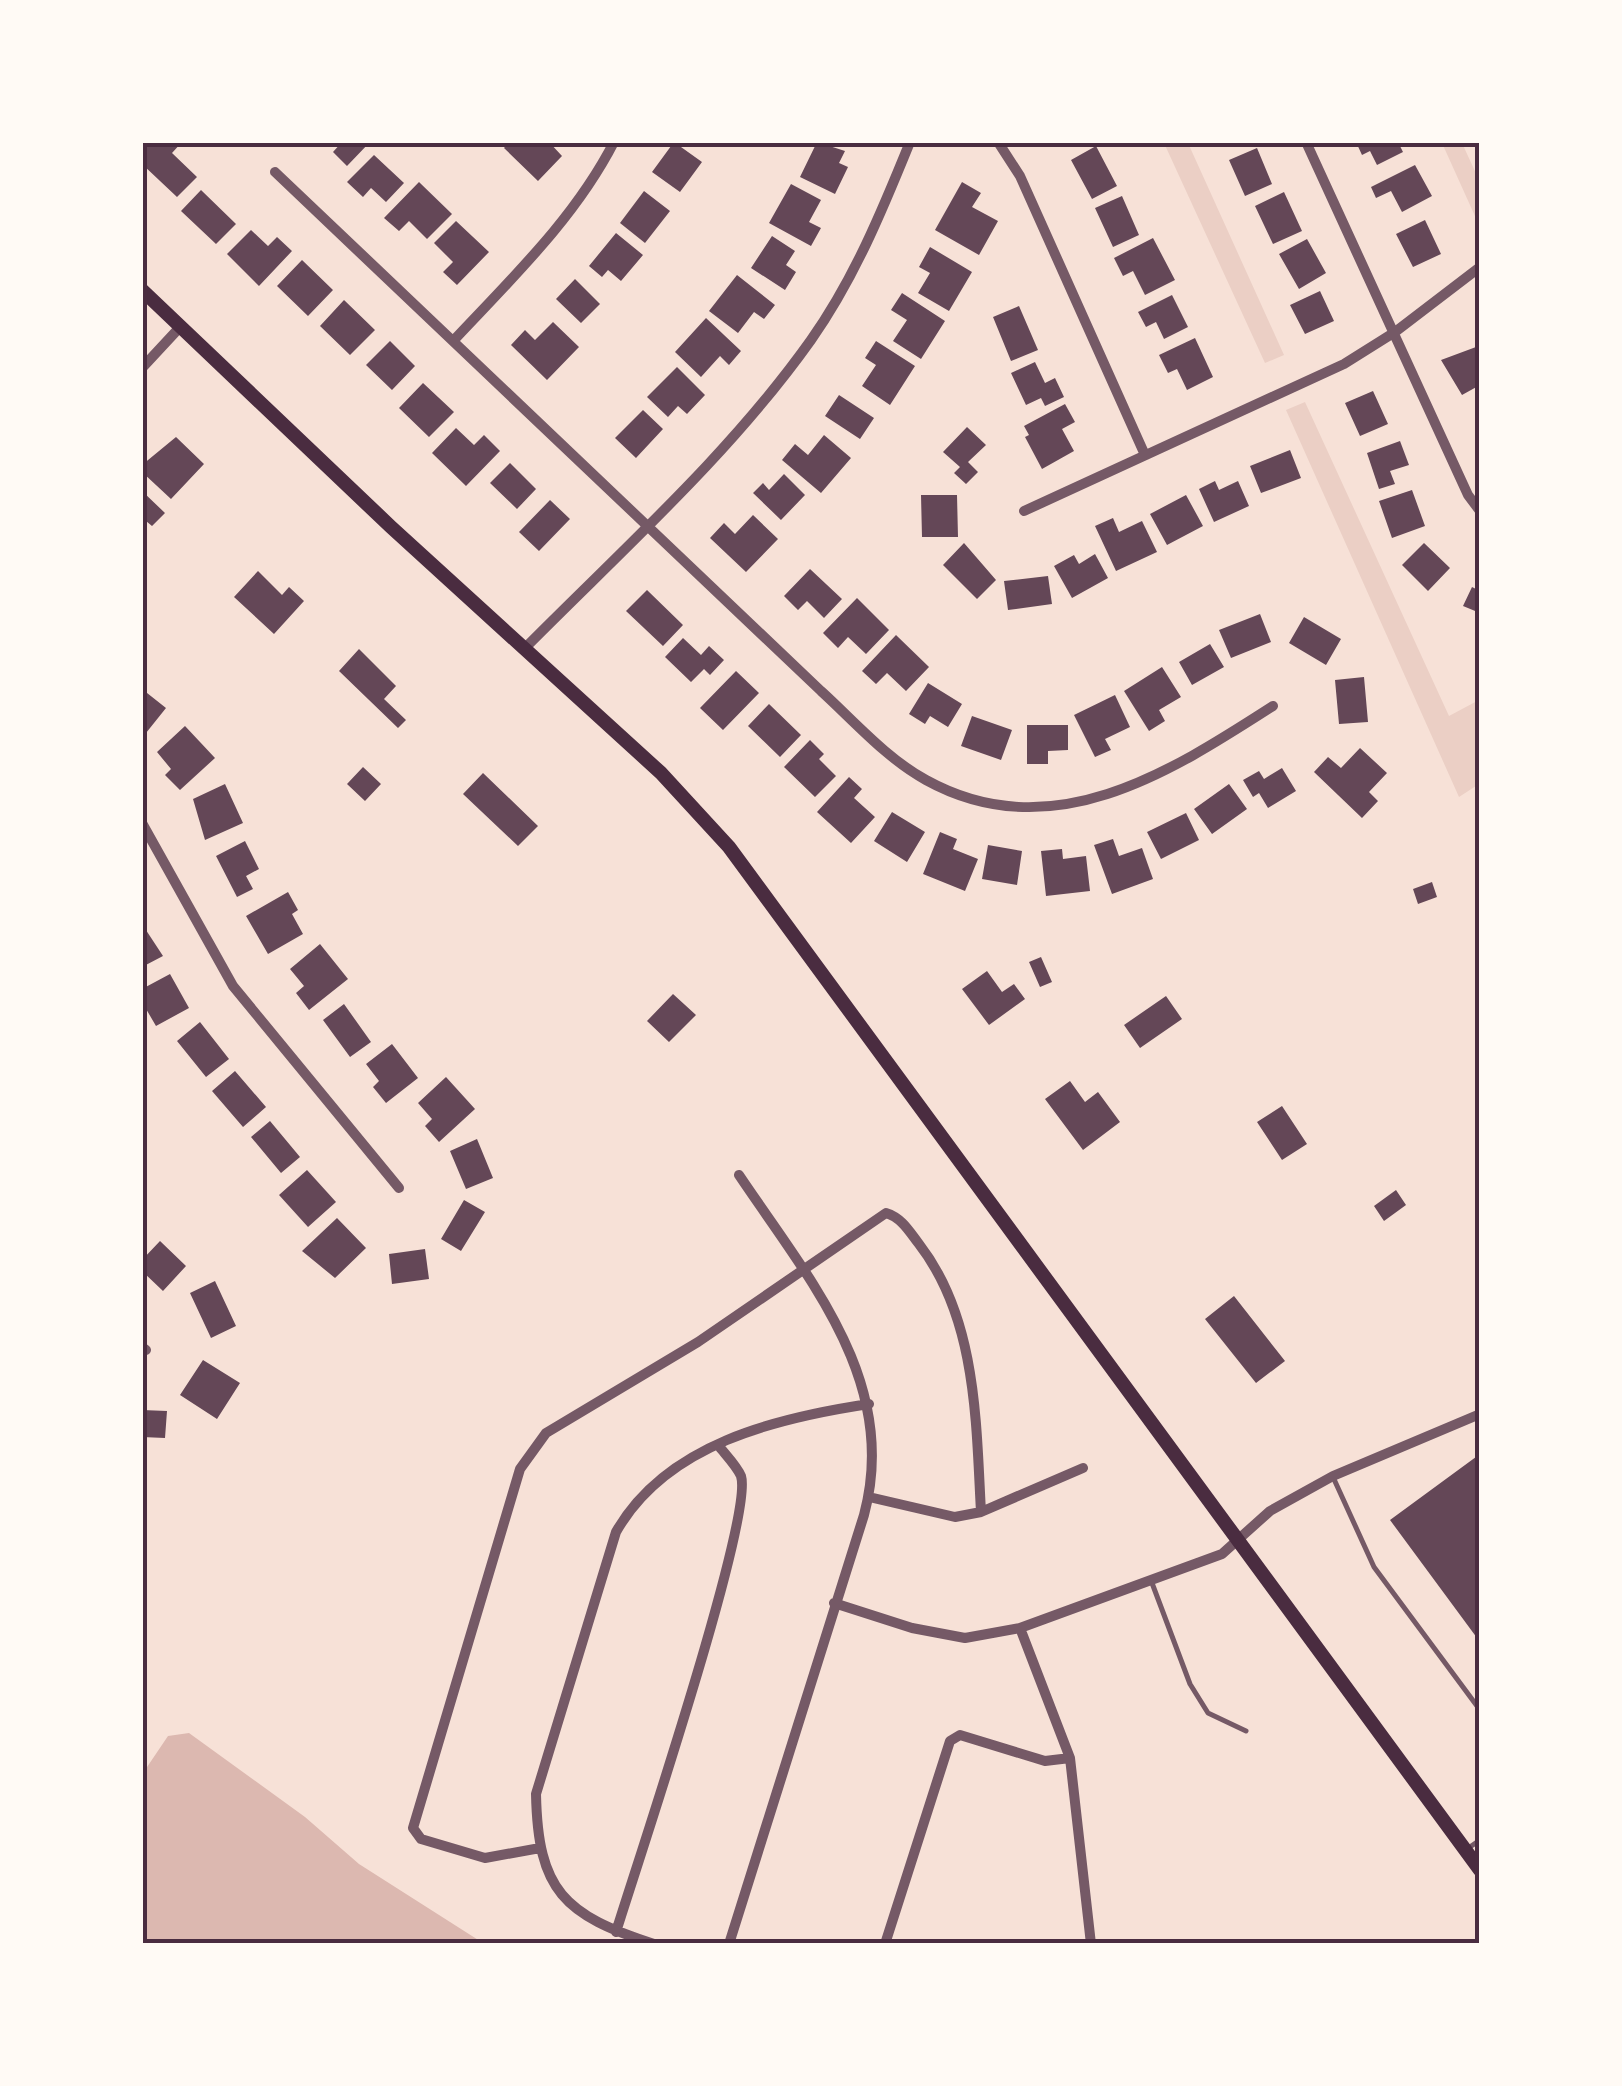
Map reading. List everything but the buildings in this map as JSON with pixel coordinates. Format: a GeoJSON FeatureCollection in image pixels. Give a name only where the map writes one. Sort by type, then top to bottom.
{"type":"FeatureCollection","features":[{"type":"Feature","properties":{"kind":"main road"},"geometry":{"type":"LineString","coordinates":[[142,290],[661,773],[754,877],[1480,1870]]}},
{"type":"Feature","properties":{"kind":"street"},"geometry":{"type":"LineString","coordinates":[[454,340],[546,242],[588,189],[614,142]]}},
{"type":"Feature","properties":{"kind":"street"},"geometry":{"type":"LineString","coordinates":[[524,648],[758,409],[811,340],[876,228],[910,142]]}},
{"type":"Feature","properties":{"kind":"street"},"geometry":{"type":"LineString","coordinates":[[998,142],[1020,176],[1145,455]]}},
{"type":"Feature","properties":{"kind":"street"},"geometry":{"type":"LineString","coordinates":[[1306,142],[1468,495],[1480,511]]}},
{"type":"Feature","properties":{"kind":"street"},"geometry":{"type":"LineString","coordinates":[[275,172],[891,756],[925,780],[986,802],[1069,804],[1122,792],[1273,706]]}},
{"type":"Feature","properties":{"kind":"street"},"geometry":{"type":"LineString","coordinates":[[1024,511],[1328,371],[1395,332],[1480,268]]}},
{"type":"Feature","properties":{"kind":"street"},"geometry":{"type":"LineString","coordinates":[[142,368],[181,326]]}},
{"type":"Feature","properties":{"kind":"street"},"geometry":{"type":"LineString","coordinates":[[142,823],[233,986],[399,1188]]}},
{"type":"Feature","properties":{"kind":"street"},"geometry":{"type":"LineString","coordinates":[[729,1944],[869,1496],[874,1460],[869,1404],[846,1342],[804,1270],[738,1175]]}},
{"type":"Feature","properties":{"kind":"street"},"geometry":{"type":"LineString","coordinates":[[540,1848],[486,1858],[421,1839],[414,1828],[520,1469],[546,1433],[698,1342],[886,1213],[898,1217],[937,1268],[953,1304],[969,1368],[981,1512]]}},
{"type":"Feature","properties":{"kind":"street"},"geometry":{"type":"LineString","coordinates":[[654,1944],[597,1926],[571,1905],[552,1879],[540,1848],[536,1794],[616,1532],[630,1508],[649,1489],[718,1446],[776,1420],[869,1404]]}},
{"type":"Feature","properties":{"kind":"street"},"geometry":{"type":"LineString","coordinates":[[834,1603],[912,1628],[965,1638],[1020,1628],[1222,1554],[1270,1511],[1333,1476],[1480,1414]]}},
{"type":"Feature","properties":{"kind":"street"},"geometry":{"type":"LineString","coordinates":[[616,1932],[702,1653],[742,1503],[741,1476],[718,1446]]}},
{"type":"Feature","properties":{"kind":"street"},"geometry":{"type":"LineString","coordinates":[[869,1496],[955,1517],[981,1512],[1083,1468]]}},
{"type":"Feature","properties":{"kind":"street"},"geometry":{"type":"LineString","coordinates":[[1020,1628],[1070,1758],[1091,1944]]}},
{"type":"Feature","properties":{"kind":"street"},"geometry":{"type":"LineString","coordinates":[[886,1944],[950,1741],[960,1735],[1045,1761],[1070,1758]]}},
{"type":"Feature","properties":{"kind":"lane"},"geometry":{"type":"LineString","coordinates":[[1333,1476],[1374,1567],[1480,1710]]}},
{"type":"Feature","properties":{"kind":"lane"},"geometry":{"type":"LineString","coordinates":[[1151,1580],[1208,1713],[1246,1731]]}},
{"type":"Feature","properties":{"kind":"lane"},"geometry":{"type":"LineString","coordinates":[[1465,1850],[1480,1840]]}},
{"type":"Feature","properties":{"kind":"shaded area"},"geometry":{"type":"Polygon","coordinates":[[[1164,143],[1188,143],[1284,355],[1265,363],[1164,143]]]}},
{"type":"Feature","properties":{"kind":"shaded area"},"geometry":{"type":"Polygon","coordinates":[[[1442,143],[1462,143],[1479,180],[1479,225],[1442,143]]]}},
{"type":"Feature","properties":{"kind":"shaded area"},"geometry":{"type":"Polygon","coordinates":[[[1305,402],[1449,716],[1479,700],[1479,784],[1459,797],[1286,410],[1305,402]]]}},
{"type":"Feature","properties":{"kind":"shaded area"},"geometry":{"type":"Polygon","coordinates":[[[189,1733],[305,1817],[359,1864],[483,1943],[143,1943],[143,1773],[168,1736],[189,1733]]]}}]}
